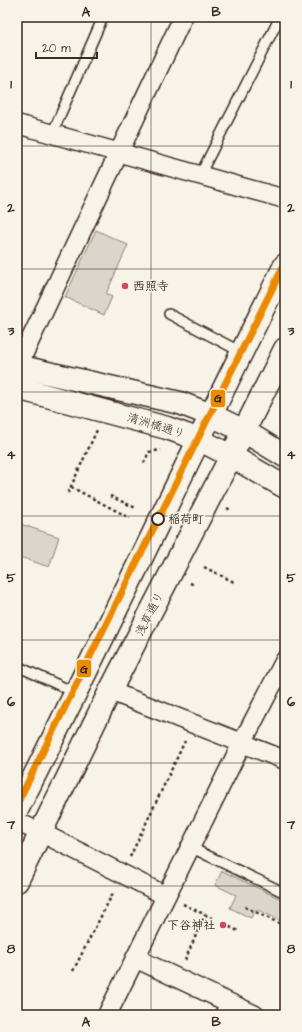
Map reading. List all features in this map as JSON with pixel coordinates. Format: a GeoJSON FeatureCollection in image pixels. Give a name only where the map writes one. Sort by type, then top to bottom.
{"type":"FeatureCollection","features":[{"type":"Feature","properties":{"kind":"main road"},"geometry":{"type":"LineString","coordinates":[[17,810],[76,693],[180,477],[200,440],[241,352],[285,265]]}},
{"type":"Feature","properties":{"kind":"main road","name":"浅草通り"},"geometry":{"type":"LineString","coordinates":[[17,881],[42,833],[110,691],[285,349]]}},
{"type":"Feature","properties":{"kind":"main road"},"geometry":{"type":"LineString","coordinates":[[17,366],[180,403],[211,415],[244,431],[285,456]]}},
{"type":"Feature","properties":{"kind":"main road","name":"清洲橋通り"},"geometry":{"type":"LineString","coordinates":[[17,388],[168,428],[200,440],[285,487]]}},
{"type":"Feature","properties":{"kind":"street"},"geometry":{"type":"LineString","coordinates":[[17,366],[183,17]]}},
{"type":"Feature","properties":{"kind":"street"},"geometry":{"type":"LineString","coordinates":[[17,124],[285,199]]}},
{"type":"Feature","properties":{"kind":"street"},"geometry":{"type":"LineString","coordinates":[[107,1015],[285,660]]}},
{"type":"Feature","properties":{"kind":"street"},"geometry":{"type":"LineString","coordinates":[[110,691],[285,760]]}},
{"type":"Feature","properties":{"kind":"street"},"geometry":{"type":"LineString","coordinates":[[17,822],[42,833],[166,896]]}},
{"type":"Feature","properties":{"kind":"street"},"geometry":{"type":"LineString","coordinates":[[135,958],[176,978],[222,1008],[255,1015]]}},
{"type":"Feature","properties":{"kind":"lane"},"geometry":{"type":"LineString","coordinates":[[52,134],[103,17]]}},
{"type":"Feature","properties":{"kind":"lane"},"geometry":{"type":"LineString","coordinates":[[200,175],[280,17]]}},
{"type":"Feature","properties":{"kind":"lane"},"geometry":{"type":"LineString","coordinates":[[169,314],[241,352]]}},
{"type":"Feature","properties":{"kind":"lane"},"geometry":{"type":"LineString","coordinates":[[17,666],[76,693]]}},
{"type":"Feature","properties":{"kind":"lane"},"geometry":{"type":"LineString","coordinates":[[190,848],[284,890]]}},
{"type":"Feature","properties":{"kind":"path"},"geometry":{"type":"LineString","coordinates":[[68,493],[100,425]]}},
{"type":"Feature","properties":{"kind":"path"},"geometry":{"type":"LineString","coordinates":[[144,462],[149,452],[161,450]]}},
{"type":"Feature","properties":{"kind":"path"},"geometry":{"type":"LineString","coordinates":[[71,487],[130,518]]}},
{"type":"Feature","properties":{"kind":"path"},"geometry":{"type":"LineString","coordinates":[[110,496],[136,508]]}},
{"type":"Feature","properties":{"kind":"path"},"geometry":{"type":"LineString","coordinates":[[204,567],[236,583]]}},
{"type":"Feature","properties":{"kind":"path"},"geometry":{"type":"LineString","coordinates":[[73,971],[122,874],[193,724]]}},
{"type":"Feature","properties":{"kind":"path"},"geometry":{"type":"LineString","coordinates":[[166,896],[214,919]]}},
{"type":"Feature","properties":{"kind":"path"},"geometry":{"type":"LineString","coordinates":[[245,907],[285,926]]}},
{"type":"Feature","properties":{"kind":"path"},"geometry":{"type":"LineString","coordinates":[[176,978],[205,915]]}},
{"type":"Feature","properties":{"kind":"path"},"geometry":{"type":"LineString","coordinates":[[224,924],[238,931]]}},
{"type":"Feature","properties":{"kind":"shaded area"},"geometry":{"type":"Polygon","coordinates":[[[96,230],[128,245],[106,294],[112,297],[104,315],[65,297],[96,230]]]}},
{"type":"Feature","properties":{"kind":"shaded area"},"geometry":{"type":"Polygon","coordinates":[[[17,523],[59,537],[49,567],[17,556],[17,523]]]}},
{"type":"Feature","properties":{"kind":"shaded area"},"geometry":{"type":"Polygon","coordinates":[[[222,871],[285,901],[285,923],[256,909],[251,918],[230,908],[236,895],[215,885],[222,871]]]}},
{"type":"Feature","properties":{"kind":"transit line","name":"G"},"geometry":{"type":"LineString","coordinates":[[17,804],[285,263]]}},
{"type":"Feature","properties":{"kind":"place","name":"西照寺"},"geometry":{"type":"Point","coordinates":[125,286]}},
{"type":"Feature","properties":{"kind":"place","name":"稲荷町"},"geometry":{"type":"Point","coordinates":[158,519]}},
{"type":"Feature","properties":{"kind":"place","name":"下谷神社"},"geometry":{"type":"Point","coordinates":[223,925]}}]}
